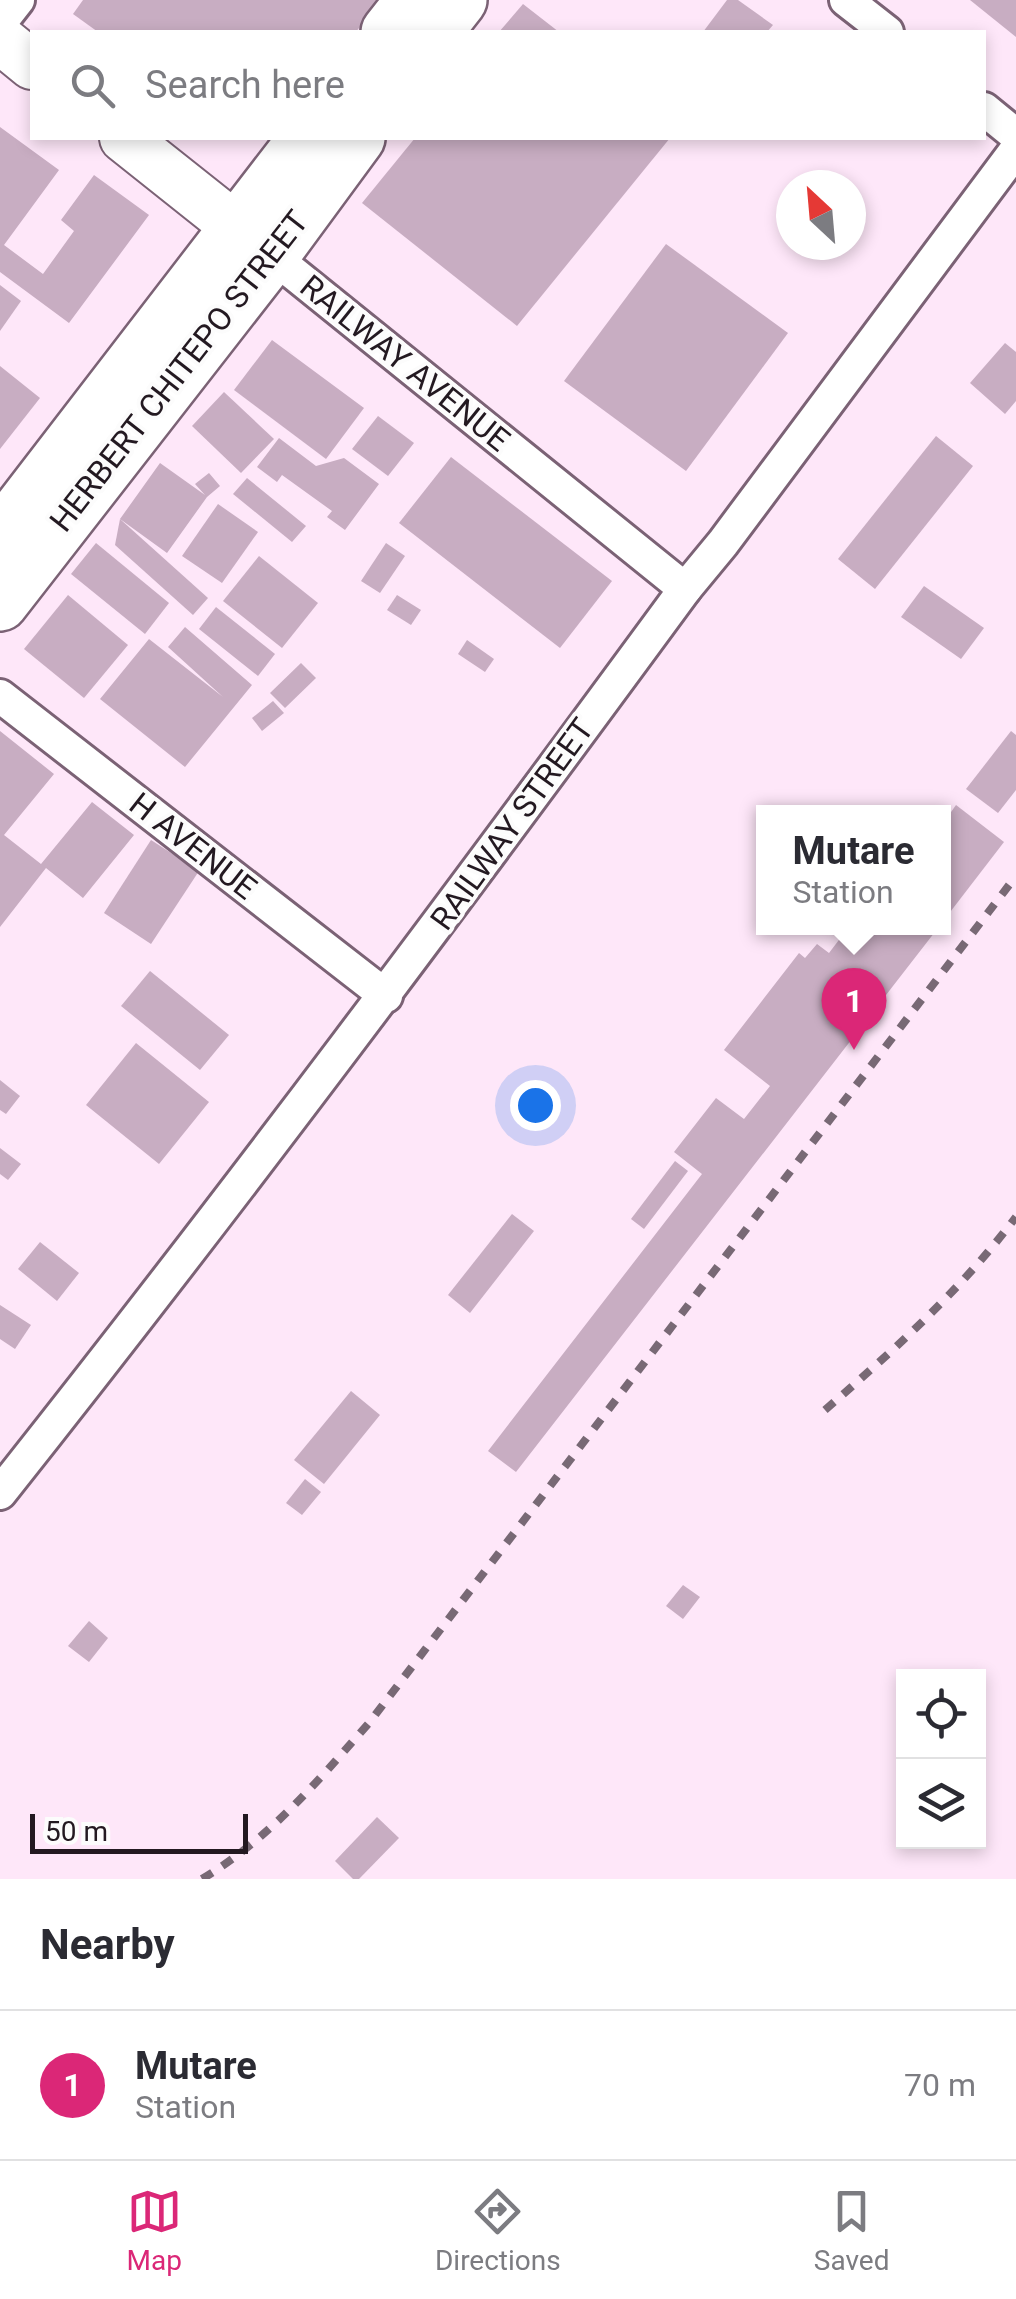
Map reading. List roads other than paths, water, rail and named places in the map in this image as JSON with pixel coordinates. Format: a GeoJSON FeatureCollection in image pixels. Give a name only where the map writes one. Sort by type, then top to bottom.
{"type":"FeatureCollection","features":[{"type":"Feature","properties":{"kind":"highway"},"geometry":{"type":"LineString","coordinates":[[391,30],[414,0]]}},
{"type":"Feature","properties":{"kind":"highway"},"geometry":{"type":"LineString","coordinates":[[436,30],[459,0]]}},
{"type":"Feature","properties":{"kind":"highway","name":"HERBERT CHITEPO STREET"},"geometry":{"type":"LineString","coordinates":[[0,603],[254,241],[306,140]]}},
{"type":"Feature","properties":{"kind":"highway","name":"HERBERT CHITEPO STREET"},"geometry":{"type":"LineString","coordinates":[[0,537],[254,241],[355,140]]}},
{"type":"Feature","properties":{"kind":"main road"},"geometry":{"type":"LineString","coordinates":[[0,39],[30,63]]}},
{"type":"Feature","properties":{"kind":"main road","name":"RAILWAY AVENUE"},"geometry":{"type":"LineString","coordinates":[[127,140],[254,241]]}},
{"type":"Feature","properties":{"kind":"street"},"geometry":{"type":"LineString","coordinates":[[0,24],[18,0]]}},
{"type":"Feature","properties":{"kind":"street"},"geometry":{"type":"LineString","coordinates":[[846,0],[884,30]]}},
{"type":"Feature","properties":{"kind":"street"},"geometry":{"type":"LineString","coordinates":[[986,111],[1016,134]]}},
{"type":"Feature","properties":{"kind":"street","name":"RAILWAY STREET"},"geometry":{"type":"LineString","coordinates":[[0,1494],[386,996],[685,589],[1016,150]]}},
{"type":"Feature","properties":{"kind":"street","name":"RAILWAY AVENUE"},"geometry":{"type":"LineString","coordinates":[[254,241],[685,589]]}},
{"type":"Feature","properties":{"kind":"street","name":"H AVENUE"},"geometry":{"type":"LineString","coordinates":[[0,696],[386,996]]}},
{"type":"Feature","properties":{"kind":"railway"},"geometry":{"type":"LineString","coordinates":[[202,1879],[271,1827],[369,1723],[1016,876]]}},
{"type":"Feature","properties":{"kind":"railway"},"geometry":{"type":"LineString","coordinates":[[825,1410],[949,1295],[1016,1217]]}},
{"type":"Feature","properties":{"kind":"place","name":"Mutare"},"geometry":{"type":"Point","coordinates":[854,1050]}}]}
